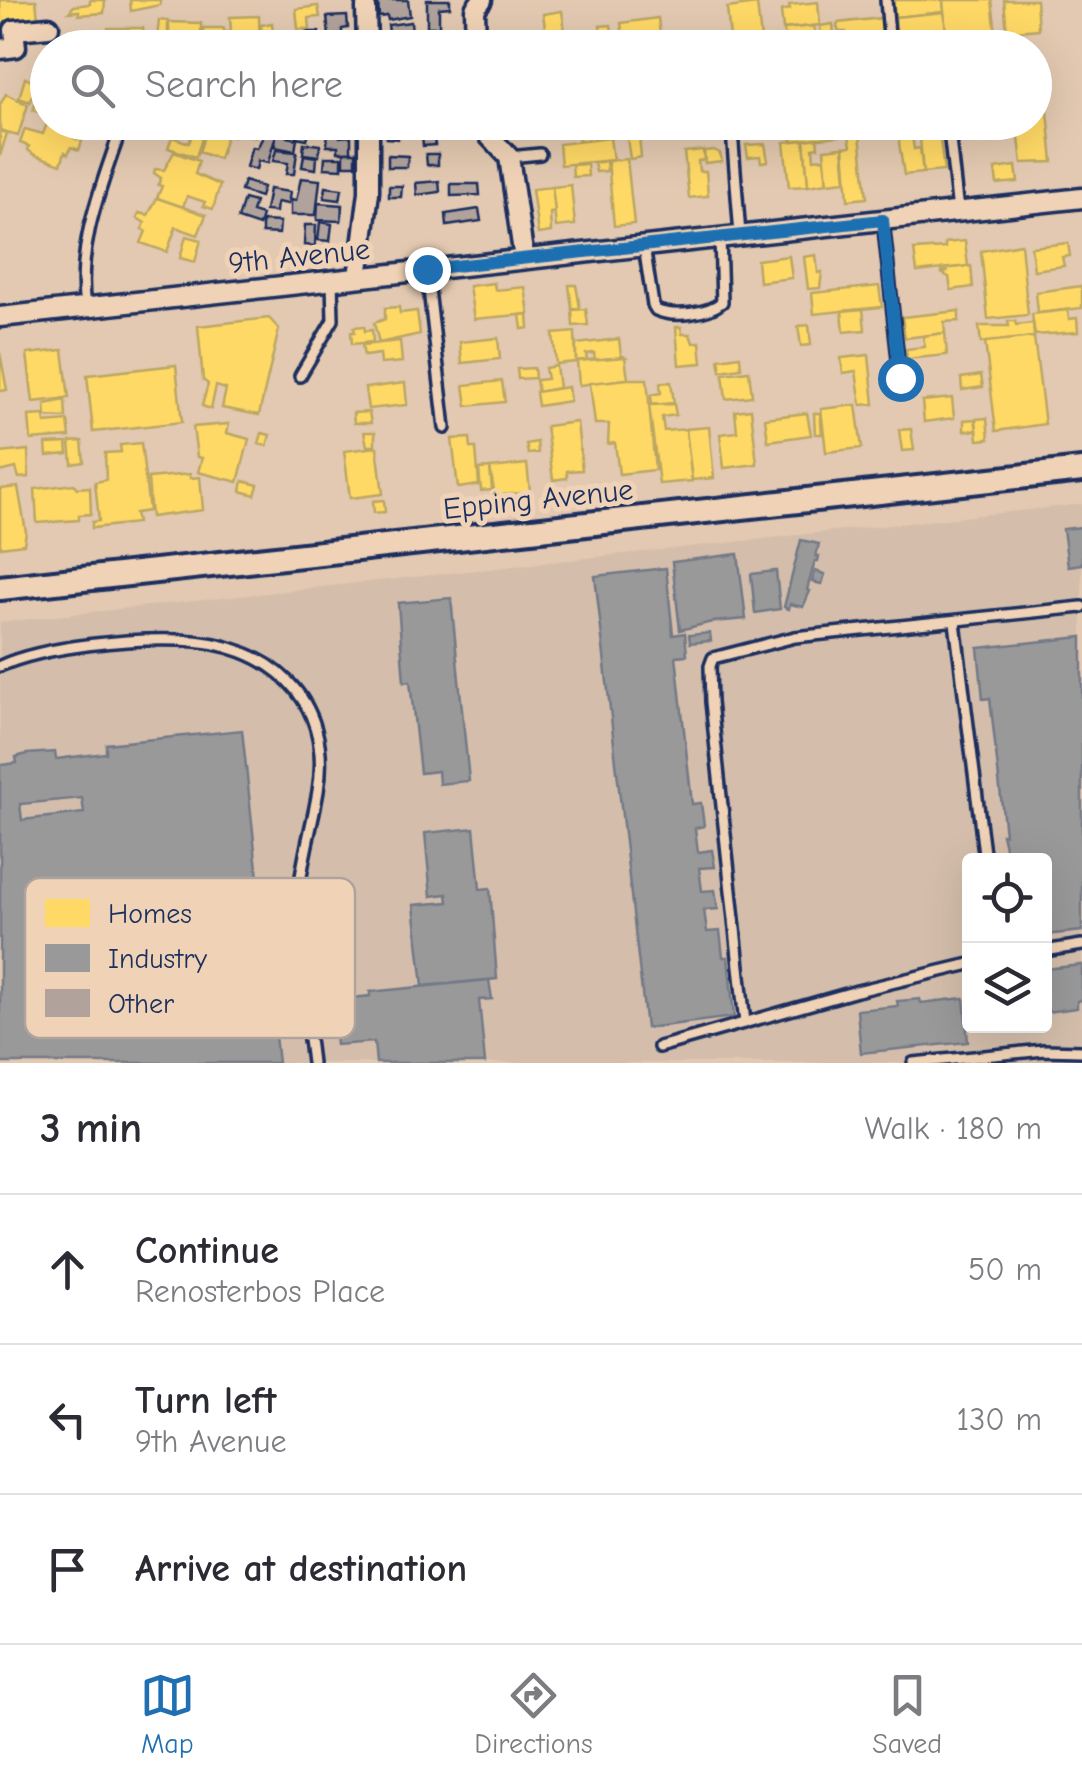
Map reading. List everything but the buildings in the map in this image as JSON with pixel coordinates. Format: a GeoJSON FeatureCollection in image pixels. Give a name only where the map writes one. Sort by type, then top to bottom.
{"type":"FeatureCollection","features":[{"type":"Feature","properties":{"kind":"street"},"geometry":{"type":"LineString","coordinates":[[476,30],[475,9],[482,0]]}},
{"type":"Feature","properties":{"kind":"street"},"geometry":{"type":"LineString","coordinates":[[366,8],[367,30]]}},
{"type":"Feature","properties":{"kind":"street"},"geometry":{"type":"LineString","coordinates":[[8,48],[14,30],[48,26]]}},
{"type":"Feature","properties":{"kind":"street"},"geometry":{"type":"LineString","coordinates":[[358,277],[369,192],[370,140]]}},
{"type":"Feature","properties":{"kind":"street"},"geometry":{"type":"LineString","coordinates":[[493,140],[508,157],[524,259]]}},
{"type":"Feature","properties":{"kind":"street","name":"9th Avenue"},"geometry":{"type":"LineString","coordinates":[[0,317],[1082,198]]}},
{"type":"Feature","properties":{"kind":"street","name":"Epping Avenue"},"geometry":{"type":"LineString","coordinates":[[0,588],[1082,470]]}},
{"type":"Feature","properties":{"kind":"lane"},"geometry":{"type":"LineString","coordinates":[[886,0],[888,30]]}},
{"type":"Feature","properties":{"kind":"lane"},"geometry":{"type":"LineString","coordinates":[[85,308],[84,246],[118,140]]}},
{"type":"Feature","properties":{"kind":"lane"},"geometry":{"type":"LineString","coordinates":[[733,140],[740,235]]}},
{"type":"Feature","properties":{"kind":"lane"},"geometry":{"type":"LineString","coordinates":[[950,140],[958,211]]}},
{"type":"Feature","properties":{"kind":"lane"},"geometry":{"type":"LineString","coordinates":[[508,157],[540,154]]}},
{"type":"Feature","properties":{"kind":"lane"},"geometry":{"type":"LineString","coordinates":[[883,220],[900,378]]}},
{"type":"Feature","properties":{"kind":"lane"},"geometry":{"type":"LineString","coordinates":[[644,246],[656,310],[668,314],[707,310],[722,302],[720,237]]}},
{"type":"Feature","properties":{"kind":"lane"},"geometry":{"type":"LineString","coordinates":[[427,269],[445,428]]}},
{"type":"Feature","properties":{"kind":"lane"},"geometry":{"type":"LineString","coordinates":[[300,376],[333,320],[332,280]]}},
{"type":"Feature","properties":{"kind":"lane"},"geometry":{"type":"LineString","coordinates":[[744,1022],[710,702],[710,666],[714,658],[795,637],[1082,607]]}},
{"type":"Feature","properties":{"kind":"lane"},"geometry":{"type":"LineString","coordinates":[[955,622],[984,853]]}},
{"type":"Feature","properties":{"kind":"lane"},"geometry":{"type":"LineString","coordinates":[[0,666],[58,650],[157,639],[219,644],[277,668],[302,694],[320,753],[319,788],[302,878]]}},
{"type":"Feature","properties":{"kind":"lane"},"geometry":{"type":"LineString","coordinates":[[1052,950],[1082,945]]}},
{"type":"Feature","properties":{"kind":"lane"},"geometry":{"type":"LineString","coordinates":[[659,1048],[962,966]]}},
{"type":"Feature","properties":{"kind":"lane"},"geometry":{"type":"LineString","coordinates":[[309,1038],[312,1063]]}},
{"type":"Feature","properties":{"kind":"lane"},"geometry":{"type":"LineString","coordinates":[[913,1063],[1044,1050],[1082,1051]]}},
{"type":"Feature","properties":{"kind":"shaded area"},"geometry":{"type":"Polygon","coordinates":[[[1082,504],[1082,1063],[0,1063],[0,622],[1082,504]]]}},
{"type":"Feature","properties":{"kind":"route"},"geometry":{"type":"LineString","coordinates":[[427,269],[883,220],[900,378]]}}]}
